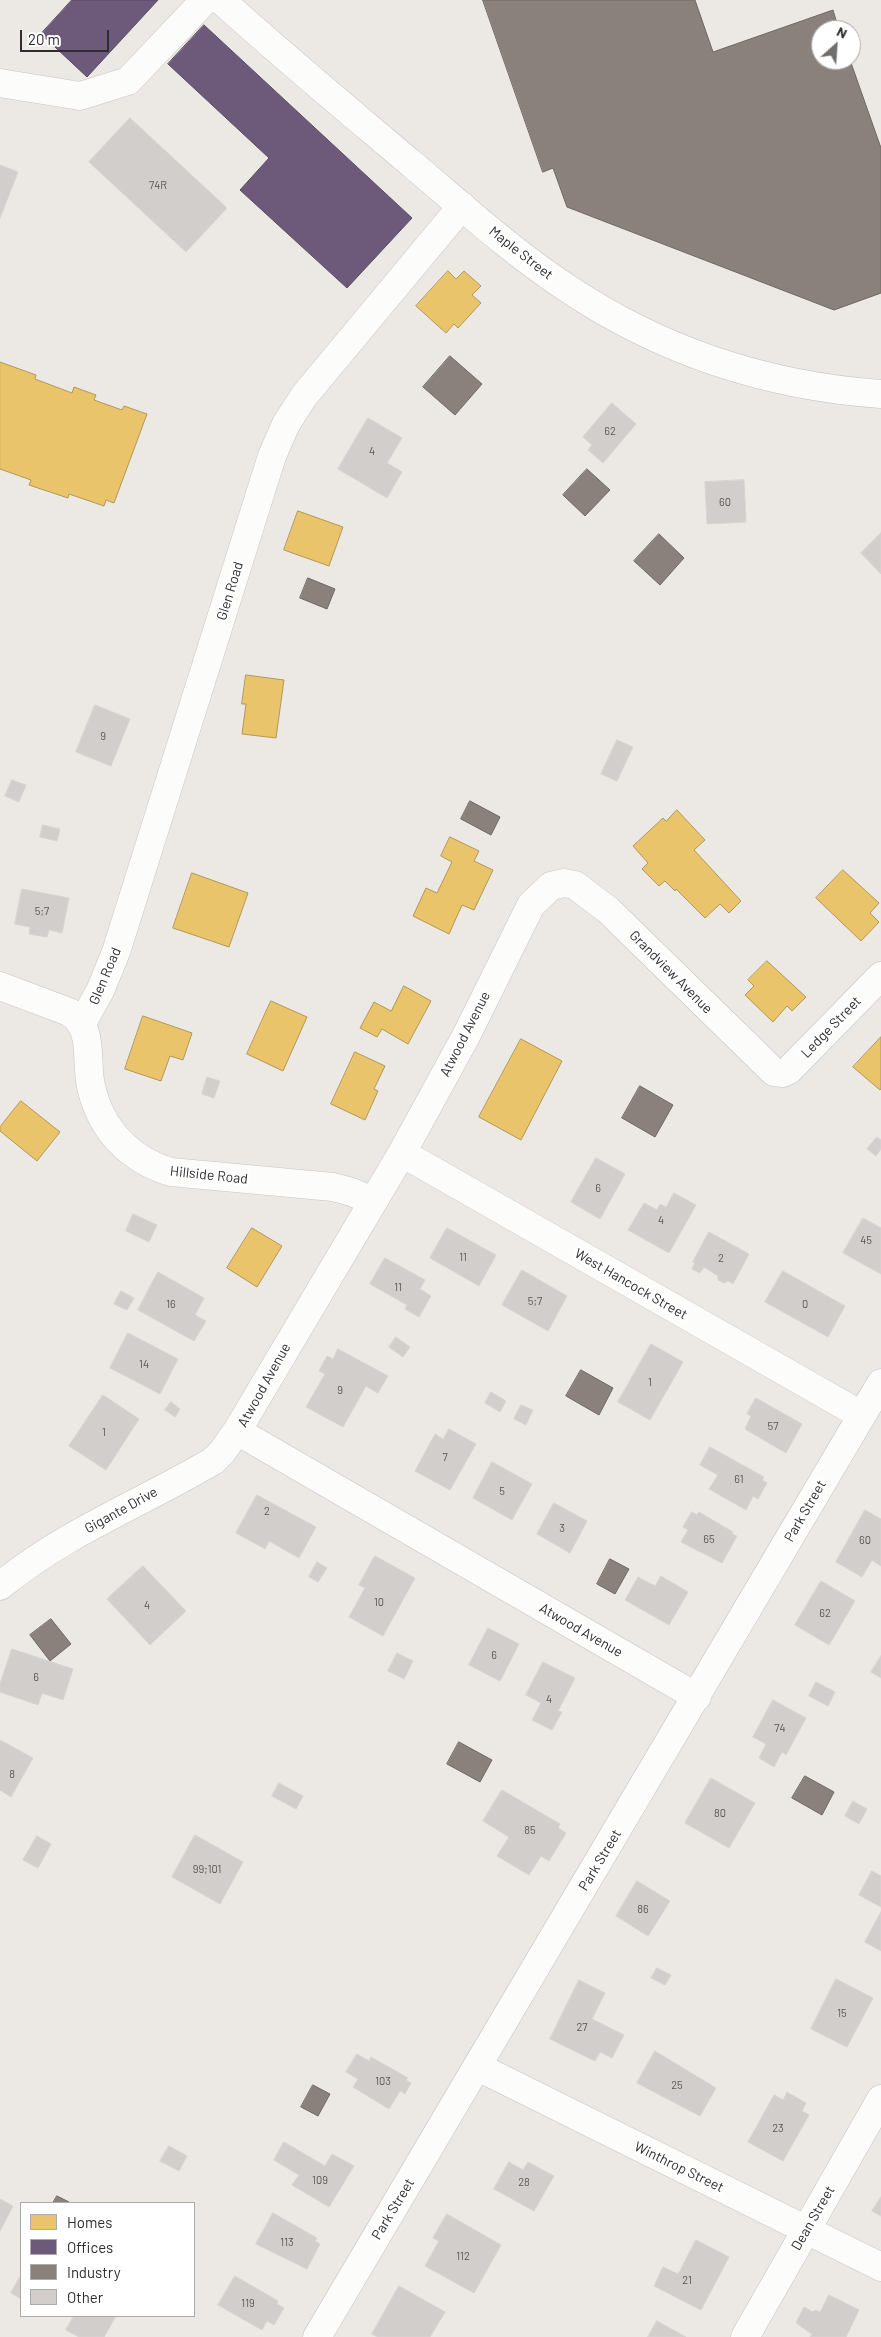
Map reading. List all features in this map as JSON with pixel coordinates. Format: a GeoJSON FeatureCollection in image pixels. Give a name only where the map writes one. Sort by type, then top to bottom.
{"type":"FeatureCollection","features":[{"type":"Feature","properties":{"kind":"street"},"geometry":{"type":"LineString","coordinates":[[0,83],[80,96],[128,81],[205,0]]}},
{"type":"Feature","properties":{"kind":"street","name":"Maple Street"},"geometry":{"type":"LineString","coordinates":[[221,0],[275,49],[462,206],[566,288],[620,321],[663,342],[729,367],[819,387],[881,394]]}},
{"type":"Feature","properties":{"kind":"street","name":"Glen Road"},"geometry":{"type":"LineString","coordinates":[[82,1023],[98,996],[116,952],[272,456],[286,424],[322,373],[462,206]]}},
{"type":"Feature","properties":{"kind":"street","name":"Grandview Avenue"},"geometry":{"type":"LineString","coordinates":[[556,884],[574,885],[608,910],[769,1069],[778,1072]]}},
{"type":"Feature","properties":{"kind":"street","name":"Atwood Avenue"},"geometry":{"type":"LineString","coordinates":[[556,884],[544,892],[531,905],[466,1036],[402,1153],[237,1431],[697,1697]]}},
{"type":"Feature","properties":{"kind":"street","name":"Ledge Street"},"geometry":{"type":"LineString","coordinates":[[778,1072],[783,1073],[789,1070],[881,976]]}},
{"type":"Feature","properties":{"kind":"street"},"geometry":{"type":"LineString","coordinates":[[0,986],[69,1012],[82,1023]]}},
{"type":"Feature","properties":{"kind":"street","name":"Hillside Road"},"geometry":{"type":"LineString","coordinates":[[82,1023],[87,1038],[91,1087],[100,1112],[117,1139],[140,1160],[171,1172],[333,1187],[372,1201]]}},
{"type":"Feature","properties":{"kind":"street","name":"West Hancock Street"},"geometry":{"type":"LineString","coordinates":[[402,1153],[861,1415]]}},
{"type":"Feature","properties":{"kind":"street","name":"Park Street"},"geometry":{"type":"LineString","coordinates":[[318,2337],[881,1383]]}},
{"type":"Feature","properties":{"kind":"street","name":"Gigante Drive"},"geometry":{"type":"LineString","coordinates":[[0,1586],[23,1568],[69,1539],[117,1511],[213,1461],[237,1431]]}},
{"type":"Feature","properties":{"kind":"street","name":"Winthrop Street"},"geometry":{"type":"LineString","coordinates":[[478,2066],[881,2267]]}},
{"type":"Feature","properties":{"kind":"street","name":"Dean Street"},"geometry":{"type":"LineString","coordinates":[[745,2337],[881,2099]]}},
{"type":"Feature","properties":{"kind":"building: Homes"},"geometry":{"type":"Polygon","coordinates":[[[448,271],[456,279],[464,271],[481,286],[472,295],[481,303],[458,328],[454,324],[446,333],[416,306],[448,271]]]}},
{"type":"Feature","properties":{"kind":"building: Homes"},"geometry":{"type":"Polygon","coordinates":[[[0,362],[36,375],[35,379],[72,393],[74,387],[96,395],[94,400],[122,410],[124,406],[147,414],[114,503],[106,500],[104,506],[69,494],[68,498],[29,485],[31,480],[0,469],[0,362]]]}},
{"type":"Feature","properties":{"kind":"building: Homes"},"geometry":{"type":"Polygon","coordinates":[[[298,511],[343,527],[329,566],[284,550],[298,511]]]}},
{"type":"Feature","properties":{"kind":"building: Homes"},"geometry":{"type":"Polygon","coordinates":[[[246,675],[284,680],[276,738],[242,734],[246,704],[242,704],[246,675]]]}},
{"type":"Feature","properties":{"kind":"building: Homes"},"geometry":{"type":"Polygon","coordinates":[[[677,810],[705,840],[694,850],[741,901],[729,913],[720,904],[705,918],[676,889],[675,891],[665,881],[659,886],[642,869],[648,863],[633,846],[663,818],[666,821],[677,810]]]}},
{"type":"Feature","properties":{"kind":"building: Homes"},"geometry":{"type":"Polygon","coordinates":[[[450,837],[479,851],[474,861],[493,870],[474,910],[462,905],[449,934],[413,916],[426,888],[437,893],[452,862],[441,856],[450,837]]]}},
{"type":"Feature","properties":{"kind":"building: Homes"},"geometry":{"type":"Polygon","coordinates":[[[843,870],[879,903],[870,913],[879,922],[861,941],[816,898],[843,870]]]}},
{"type":"Feature","properties":{"kind":"building: Homes"},"geometry":{"type":"Polygon","coordinates":[[[192,873],[248,893],[229,947],[173,928],[192,873]]]}},
{"type":"Feature","properties":{"kind":"building: Homes"},"geometry":{"type":"Polygon","coordinates":[[[767,961],[806,997],[792,1011],[787,1006],[773,1022],[745,995],[754,986],[748,980],[767,961]]]}},
{"type":"Feature","properties":{"kind":"building: Homes"},"geometry":{"type":"Polygon","coordinates":[[[404,986],[431,1001],[408,1044],[382,1029],[377,1037],[360,1028],[374,1002],[391,1011],[404,986]]]}},
{"type":"Feature","properties":{"kind":"building: Homes"},"geometry":{"type":"Polygon","coordinates":[[[271,1001],[307,1017],[283,1071],[247,1054],[271,1001]]]}},
{"type":"Feature","properties":{"kind":"building: Homes"},"geometry":{"type":"Polygon","coordinates":[[[143,1016],[192,1033],[183,1060],[170,1056],[161,1081],[125,1069],[143,1016]]]}},
{"type":"Feature","properties":{"kind":"building: Homes"},"geometry":{"type":"Polygon","coordinates":[[[881,1037],[881,1089],[880,1090],[853,1067],[881,1037]]]}},
{"type":"Feature","properties":{"kind":"building: Homes"},"geometry":{"type":"Polygon","coordinates":[[[521,1039],[562,1061],[521,1140],[479,1117],[521,1039]]]}},
{"type":"Feature","properties":{"kind":"building: Homes"},"geometry":{"type":"Polygon","coordinates":[[[355,1052],[385,1066],[374,1089],[378,1091],[365,1120],[331,1104],[355,1052]]]}},
{"type":"Feature","properties":{"kind":"building: Homes"},"geometry":{"type":"Polygon","coordinates":[[[21,1101],[60,1132],[37,1161],[0,1131],[0,1127],[21,1101]]]}},
{"type":"Feature","properties":{"kind":"building: Homes"},"geometry":{"type":"Polygon","coordinates":[[[252,1228],[282,1246],[257,1287],[227,1268],[252,1228]]]}},
{"type":"Feature","properties":{"kind":"building: Offices"},"geometry":{"type":"Polygon","coordinates":[[[72,0],[158,0],[87,77],[41,34],[72,0]]]}},
{"type":"Feature","properties":{"kind":"building: Offices"},"geometry":{"type":"Polygon","coordinates":[[[204,25],[412,218],[347,288],[240,190],[269,158],[168,64],[204,25]]]}},
{"type":"Feature","properties":{"kind":"building: Industry"},"geometry":{"type":"Polygon","coordinates":[[[483,0],[695,0],[713,52],[833,10],[836,20],[811,20],[811,70],[854,70],[881,148],[881,293],[834,310],[567,207],[553,168],[543,172],[483,0]]]}},
{"type":"Feature","properties":{"kind":"building: Industry"},"geometry":{"type":"Polygon","coordinates":[[[450,356],[482,384],[455,415],[423,387],[450,356]]]}},
{"type":"Feature","properties":{"kind":"building: Industry"},"geometry":{"type":"Polygon","coordinates":[[[587,469],[610,490],[585,516],[563,495],[587,469]]]}},
{"type":"Feature","properties":{"kind":"building: Industry"},"geometry":{"type":"Polygon","coordinates":[[[659,534],[684,558],[660,585],[634,561],[659,534]]]}},
{"type":"Feature","properties":{"kind":"building: Industry"},"geometry":{"type":"Polygon","coordinates":[[[308,578],[335,589],[327,609],[300,598],[308,578]]]}},
{"type":"Feature","properties":{"kind":"building: Industry"},"geometry":{"type":"Polygon","coordinates":[[[470,801],[500,817],[491,835],[461,819],[470,801]]]}},
{"type":"Feature","properties":{"kind":"building: Industry"},"geometry":{"type":"Polygon","coordinates":[[[640,1086],[673,1105],[655,1137],[622,1118],[640,1086]]]}},
{"type":"Feature","properties":{"kind":"building: Industry"},"geometry":{"type":"Polygon","coordinates":[[[581,1370],[613,1388],[599,1415],[566,1396],[581,1370]]]}},
{"type":"Feature","properties":{"kind":"building: Industry"},"geometry":{"type":"Polygon","coordinates":[[[610,1559],[629,1569],[615,1594],[597,1584],[610,1559]]]}},
{"type":"Feature","properties":{"kind":"building: Industry"},"geometry":{"type":"Polygon","coordinates":[[[51,1619],[71,1644],[50,1661],[30,1635],[51,1619]]]}},
{"type":"Feature","properties":{"kind":"building: Industry"},"geometry":{"type":"Polygon","coordinates":[[[459,1742],[492,1760],[480,1782],[447,1764],[459,1742]]]}},
{"type":"Feature","properties":{"kind":"building: Industry"},"geometry":{"type":"Polygon","coordinates":[[[805,1776],[834,1792],[822,1815],[792,1798],[805,1776]]]}},
{"type":"Feature","properties":{"kind":"building: Industry"},"geometry":{"type":"Polygon","coordinates":[[[313,2085],[330,2094],[318,2116],[301,2107],[313,2085]]]}},
{"type":"Feature","properties":{"kind":"building: Industry"},"geometry":{"type":"Polygon","coordinates":[[[57,2196],[69,2202],[54,2202],[57,2196]]]}},
{"type":"Feature","properties":{"kind":"building: Other"},"geometry":{"type":"Polygon","coordinates":[[[130,118],[227,208],[186,252],[89,162],[130,118]]]}},
{"type":"Feature","properties":{"kind":"building: Other"},"geometry":{"type":"Polygon","coordinates":[[[0,165],[18,172],[0,218],[0,165]]]}},
{"type":"Feature","properties":{"kind":"building: Other"},"geometry":{"type":"Polygon","coordinates":[[[612,403],[636,424],[603,463],[588,450],[592,445],[583,437],[612,403]]]}},
{"type":"Feature","properties":{"kind":"building: Other"},"geometry":{"type":"Polygon","coordinates":[[[368,418],[402,438],[387,463],[402,472],[387,498],[338,469],[368,418]]]}},
{"type":"Feature","properties":{"kind":"building: Other"},"geometry":{"type":"Polygon","coordinates":[[[744,480],[746,522],[707,524],[705,482],[744,480]]]}},
{"type":"Feature","properties":{"kind":"building: Other"},"geometry":{"type":"Polygon","coordinates":[[[881,533],[881,574],[861,553],[881,533]]]}},
{"type":"Feature","properties":{"kind":"building: Other"},"geometry":{"type":"Polygon","coordinates":[[[95,705],[130,719],[111,766],[76,752],[95,705]]]}},
{"type":"Feature","properties":{"kind":"building: Other"},"geometry":{"type":"Polygon","coordinates":[[[617,740],[633,747],[617,781],[601,774],[617,740]]]}},
{"type":"Feature","properties":{"kind":"building: Other"},"geometry":{"type":"Polygon","coordinates":[[[12,780],[26,785],[19,802],[5,796],[12,780]]]}},
{"type":"Feature","properties":{"kind":"building: Other"},"geometry":{"type":"Polygon","coordinates":[[[43,825],[60,829],[57,841],[40,837],[43,825]]]}},
{"type":"Feature","properties":{"kind":"building: Other"},"geometry":{"type":"Polygon","coordinates":[[[22,889],[69,898],[62,933],[49,930],[47,937],[29,934],[30,927],[15,924],[22,889]]]}},
{"type":"Feature","properties":{"kind":"building: Other"},"geometry":{"type":"Polygon","coordinates":[[[207,1077],[220,1081],[214,1098],[202,1094],[207,1077]]]}},
{"type":"Feature","properties":{"kind":"building: Other"},"geometry":{"type":"Polygon","coordinates":[[[877,1137],[881,1140],[881,1149],[876,1156],[867,1149],[877,1137]]]}},
{"type":"Feature","properties":{"kind":"building: Other"},"geometry":{"type":"Polygon","coordinates":[[[596,1158],[625,1174],[600,1219],[571,1202],[596,1158]]]}},
{"type":"Feature","properties":{"kind":"building: Other"},"geometry":{"type":"Polygon","coordinates":[[[674,1193],[696,1205],[669,1253],[628,1230],[644,1203],[657,1210],[660,1204],[666,1207],[674,1193]]]}},
{"type":"Feature","properties":{"kind":"building: Other"},"geometry":{"type":"Polygon","coordinates":[[[133,1214],[157,1225],[149,1242],[126,1231],[133,1214]]]}},
{"type":"Feature","properties":{"kind":"building: Other"},"geometry":{"type":"Polygon","coordinates":[[[863,1218],[881,1228],[881,1274],[843,1253],[863,1218]]]}},
{"type":"Feature","properties":{"kind":"building: Other"},"geometry":{"type":"Polygon","coordinates":[[[447,1228],[496,1255],[479,1286],[430,1258],[447,1228]]]}},
{"type":"Feature","properties":{"kind":"building: Other"},"geometry":{"type":"Polygon","coordinates":[[[709,1232],[749,1254],[733,1284],[728,1281],[724,1283],[718,1280],[718,1276],[704,1267],[700,1273],[692,1269],[695,1263],[693,1262],[709,1232]]]}},
{"type":"Feature","properties":{"kind":"building: Other"},"geometry":{"type":"Polygon","coordinates":[[[385,1258],[425,1280],[420,1289],[431,1296],[419,1317],[405,1309],[407,1305],[370,1284],[385,1258]]]}},
{"type":"Feature","properties":{"kind":"building: Other"},"geometry":{"type":"Polygon","coordinates":[[[522,1270],[567,1296],[548,1331],[502,1305],[522,1270]]]}},
{"type":"Feature","properties":{"kind":"building: Other"},"geometry":{"type":"Polygon","coordinates":[[[783,1271],[845,1306],[828,1337],[765,1302],[783,1271]]]}},
{"type":"Feature","properties":{"kind":"building: Other"},"geometry":{"type":"Polygon","coordinates":[[[158,1272],[204,1298],[195,1315],[206,1321],[194,1341],[138,1310],[158,1272]]]}},
{"type":"Feature","properties":{"kind":"building: Other"},"geometry":{"type":"Polygon","coordinates":[[[121,1291],[134,1298],[127,1310],[114,1304],[121,1291]]]}},
{"type":"Feature","properties":{"kind":"building: Other"},"geometry":{"type":"Polygon","coordinates":[[[128,1333],[178,1359],[160,1394],[110,1368],[128,1333]]]}},
{"type":"Feature","properties":{"kind":"building: Other"},"geometry":{"type":"Polygon","coordinates":[[[396,1337],[410,1347],[403,1357],[389,1347],[396,1337]]]}},
{"type":"Feature","properties":{"kind":"building: Other"},"geometry":{"type":"Polygon","coordinates":[[[651,1344],[683,1362],[650,1420],[618,1402],[651,1344]]]}},
{"type":"Feature","properties":{"kind":"building: Other"},"geometry":{"type":"Polygon","coordinates":[[[338,1349],[388,1376],[378,1393],[366,1386],[343,1427],[306,1407],[325,1374],[319,1371],[327,1356],[333,1359],[338,1349]]]}},
{"type":"Feature","properties":{"kind":"building: Other"},"geometry":{"type":"Polygon","coordinates":[[[491,1392],[506,1401],[500,1412],[485,1403],[491,1392]]]}},
{"type":"Feature","properties":{"kind":"building: Other"},"geometry":{"type":"Polygon","coordinates":[[[103,1395],[139,1419],[106,1470],[69,1446],[103,1395]]]}},
{"type":"Feature","properties":{"kind":"building: Other"},"geometry":{"type":"Polygon","coordinates":[[[756,1398],[802,1424],[786,1453],[745,1429],[751,1416],[747,1414],[756,1398]]]}},
{"type":"Feature","properties":{"kind":"building: Other"},"geometry":{"type":"Polygon","coordinates":[[[171,1402],[180,1409],[175,1417],[165,1410],[171,1402]]]}},
{"type":"Feature","properties":{"kind":"building: Other"},"geometry":{"type":"Polygon","coordinates":[[[521,1405],[533,1410],[526,1425],[514,1419],[521,1405]]]}},
{"type":"Feature","properties":{"kind":"building: Other"},"geometry":{"type":"Polygon","coordinates":[[[449,1429],[476,1444],[450,1490],[415,1471],[435,1434],[443,1439],[449,1429]]]}},
{"type":"Feature","properties":{"kind":"building: Other"},"geometry":{"type":"Polygon","coordinates":[[[710,1447],[764,1477],[762,1480],[767,1483],[758,1499],[753,1496],[746,1510],[709,1489],[718,1475],[700,1465],[710,1447]]]}},
{"type":"Feature","properties":{"kind":"building: Other"},"geometry":{"type":"Polygon","coordinates":[[[492,1462],[532,1484],[512,1520],[473,1498],[492,1462]]]}},
{"type":"Feature","properties":{"kind":"building: Other"},"geometry":{"type":"Polygon","coordinates":[[[257,1495],[316,1527],[299,1558],[269,1541],[265,1549],[236,1533],[257,1495]]]}},
{"type":"Feature","properties":{"kind":"building: Other"},"geometry":{"type":"Polygon","coordinates":[[[554,1503],[587,1521],[570,1553],[537,1534],[554,1503]]]}},
{"type":"Feature","properties":{"kind":"building: Other"},"geometry":{"type":"Polygon","coordinates":[[[865,1510],[881,1519],[881,1566],[872,1560],[862,1577],[836,1562],[865,1510]]]}},
{"type":"Feature","properties":{"kind":"building: Other"},"geometry":{"type":"Polygon","coordinates":[[[692,1512],[697,1515],[699,1512],[737,1536],[722,1563],[681,1542],[688,1530],[683,1527],[692,1512]]]}},
{"type":"Feature","properties":{"kind":"building: Other"},"geometry":{"type":"Polygon","coordinates":[[[375,1556],[415,1578],[383,1636],[349,1617],[365,1588],[359,1585],[375,1556]]]}},
{"type":"Feature","properties":{"kind":"building: Other"},"geometry":{"type":"Polygon","coordinates":[[[317,1562],[327,1568],[318,1582],[309,1577],[317,1562]]]}},
{"type":"Feature","properties":{"kind":"building: Other"},"geometry":{"type":"Polygon","coordinates":[[[143,1566],[186,1611],[150,1645],[107,1599],[143,1566]]]}},
{"type":"Feature","properties":{"kind":"building: Other"},"geometry":{"type":"Polygon","coordinates":[[[661,1576],[688,1592],[669,1625],[625,1600],[638,1577],[655,1586],[661,1576]]]}},
{"type":"Feature","properties":{"kind":"building: Other"},"geometry":{"type":"Polygon","coordinates":[[[821,1581],[855,1601],[829,1645],[795,1625],[821,1581]]]}},
{"type":"Feature","properties":{"kind":"building: Other"},"geometry":{"type":"Polygon","coordinates":[[[488,1628],[519,1644],[500,1681],[469,1665],[488,1628]]]}},
{"type":"Feature","properties":{"kind":"building: Other"},"geometry":{"type":"Polygon","coordinates":[[[12,1649],[73,1669],[63,1700],[42,1693],[38,1705],[0,1692],[0,1684],[12,1649]]]}},
{"type":"Feature","properties":{"kind":"building: Other"},"geometry":{"type":"Polygon","coordinates":[[[397,1653],[413,1661],[404,1679],[388,1671],[397,1653]]]}},
{"type":"Feature","properties":{"kind":"building: Other"},"geometry":{"type":"Polygon","coordinates":[[[881,1656],[881,1678],[871,1672],[881,1656]]]}},
{"type":"Feature","properties":{"kind":"building: Other"},"geometry":{"type":"Polygon","coordinates":[[[543,1662],[575,1678],[558,1711],[562,1712],[552,1730],[532,1720],[541,1703],[526,1695],[543,1662]]]}},
{"type":"Feature","properties":{"kind":"building: Other"},"geometry":{"type":"Polygon","coordinates":[[[816,1682],[835,1692],[828,1706],[809,1696],[816,1682]]]}},
{"type":"Feature","properties":{"kind":"building: Other"},"geometry":{"type":"Polygon","coordinates":[[[773,1700],[806,1718],[786,1755],[782,1752],[774,1767],[759,1758],[766,1744],[753,1737],[773,1700]]]}},
{"type":"Feature","properties":{"kind":"building: Other"},"geometry":{"type":"Polygon","coordinates":[[[0,1740],[33,1758],[11,1797],[0,1790],[0,1740]]]}},
{"type":"Feature","properties":{"kind":"building: Other"},"geometry":{"type":"Polygon","coordinates":[[[711,1778],[755,1803],[729,1848],[685,1823],[711,1778]]]}},
{"type":"Feature","properties":{"kind":"building: Other"},"geometry":{"type":"Polygon","coordinates":[[[279,1783],[303,1796],[296,1809],[272,1796],[279,1783]]]}},
{"type":"Feature","properties":{"kind":"building: Other"},"geometry":{"type":"Polygon","coordinates":[[[502,1790],[560,1824],[558,1828],[566,1833],[549,1861],[541,1856],[529,1875],[497,1856],[509,1837],[483,1821],[502,1790]]]}},
{"type":"Feature","properties":{"kind":"building: Other"},"geometry":{"type":"Polygon","coordinates":[[[853,1801],[867,1809],[859,1824],[845,1816],[853,1801]]]}},
{"type":"Feature","properties":{"kind":"building: Other"},"geometry":{"type":"Polygon","coordinates":[[[195,1835],[243,1862],[220,1904],[172,1877],[195,1835]]]}},
{"type":"Feature","properties":{"kind":"building: Other"},"geometry":{"type":"Polygon","coordinates":[[[37,1836],[51,1844],[38,1868],[23,1860],[37,1836]]]}},
{"type":"Feature","properties":{"kind":"building: Other"},"geometry":{"type":"Polygon","coordinates":[[[872,1871],[881,1876],[881,1907],[859,1895],[872,1871]]]}},
{"type":"Feature","properties":{"kind":"building: Other"},"geometry":{"type":"Polygon","coordinates":[[[637,1881],[670,1901],[648,1936],[616,1916],[637,1881]]]}},
{"type":"Feature","properties":{"kind":"building: Other"},"geometry":{"type":"Polygon","coordinates":[[[881,1912],[881,1951],[865,1942],[881,1912]]]}},
{"type":"Feature","properties":{"kind":"building: Other"},"geometry":{"type":"Polygon","coordinates":[[[657,1968],[671,1975],[665,1985],[651,1978],[657,1968]]]}},
{"type":"Feature","properties":{"kind":"building: Other"},"geometry":{"type":"Polygon","coordinates":[[[836,1979],[873,1998],[847,2047],[811,2029],[836,1979]]]}},
{"type":"Feature","properties":{"kind":"building: Other"},"geometry":{"type":"Polygon","coordinates":[[[579,1980],[605,1993],[592,2019],[624,2035],[612,2058],[600,2052],[595,2061],[550,2039],[579,1980]]]}},
{"type":"Feature","properties":{"kind":"building: Other"},"geometry":{"type":"Polygon","coordinates":[[[655,2051],[716,2088],[700,2116],[637,2083],[655,2051]]]}},
{"type":"Feature","properties":{"kind":"building: Other"},"geometry":{"type":"Polygon","coordinates":[[[357,2054],[369,2061],[371,2057],[408,2078],[406,2080],[411,2083],[405,2094],[400,2091],[389,2109],[353,2087],[358,2079],[346,2072],[357,2054]]]}},
{"type":"Feature","properties":{"kind":"building: Other"},"geometry":{"type":"Polygon","coordinates":[[[787,2092],[806,2103],[802,2111],[809,2115],[783,2161],[748,2142],[774,2095],[783,2100],[787,2092]]]}},
{"type":"Feature","properties":{"kind":"building: Other"},"geometry":{"type":"Polygon","coordinates":[[[284,2142],[325,2166],[332,2154],[354,2166],[329,2207],[292,2185],[299,2175],[274,2160],[284,2142]]]}},
{"type":"Feature","properties":{"kind":"building: Other"},"geometry":{"type":"Polygon","coordinates":[[[169,2146],[187,2156],[179,2171],[160,2161],[169,2146]]]}},
{"type":"Feature","properties":{"kind":"building: Other"},"geometry":{"type":"Polygon","coordinates":[[[509,2162],[523,2170],[528,2162],[554,2176],[534,2211],[494,2189],[509,2162]]]}},
{"type":"Feature","properties":{"kind":"building: Other"},"geometry":{"type":"Polygon","coordinates":[[[881,2197],[881,2216],[872,2211],[881,2197]]]}},
{"type":"Feature","properties":{"kind":"building: Other"},"geometry":{"type":"Polygon","coordinates":[[[0,2199],[13,2206],[0,2231],[0,2199]]]}},
{"type":"Feature","properties":{"kind":"building: Other"},"geometry":{"type":"Polygon","coordinates":[[[273,2213],[317,2238],[315,2241],[320,2244],[307,2269],[256,2244],[273,2213]]]}},
{"type":"Feature","properties":{"kind":"building: Other"},"geometry":{"type":"Polygon","coordinates":[[[447,2214],[501,2245],[474,2293],[425,2266],[439,2241],[433,2238],[447,2214]]]}},
{"type":"Feature","properties":{"kind":"building: Other"},"geometry":{"type":"Polygon","coordinates":[[[696,2240],[729,2257],[701,2310],[654,2286],[663,2267],[678,2274],[696,2240]]]}},
{"type":"Feature","properties":{"kind":"building: Other"},"geometry":{"type":"Polygon","coordinates":[[[235,2276],[278,2301],[277,2304],[284,2308],[274,2325],[267,2321],[262,2330],[218,2305],[235,2276]]]}},
{"type":"Feature","properties":{"kind":"building: Other"},"geometry":{"type":"Polygon","coordinates":[[[20,2277],[20,2298],[11,2293],[20,2277]]]}},
{"type":"Feature","properties":{"kind":"building: Other"},"geometry":{"type":"Polygon","coordinates":[[[399,2286],[445,2312],[430,2337],[378,2337],[372,2334],[399,2286]]]}},
{"type":"Feature","properties":{"kind":"building: Other"},"geometry":{"type":"Polygon","coordinates":[[[829,2295],[859,2310],[846,2337],[810,2337],[812,2334],[796,2323],[804,2307],[813,2312],[815,2310],[820,2312],[829,2295]]]}},
{"type":"Feature","properties":{"kind":"building: Other"},"geometry":{"type":"Polygon","coordinates":[[[73,2317],[115,2317],[104,2337],[79,2337],[66,2330],[73,2317]]]}},
{"type":"Feature","properties":{"kind":"building: Other"},"geometry":{"type":"Polygon","coordinates":[[[657,2321],[686,2337],[648,2337],[657,2321]]]}}]}
